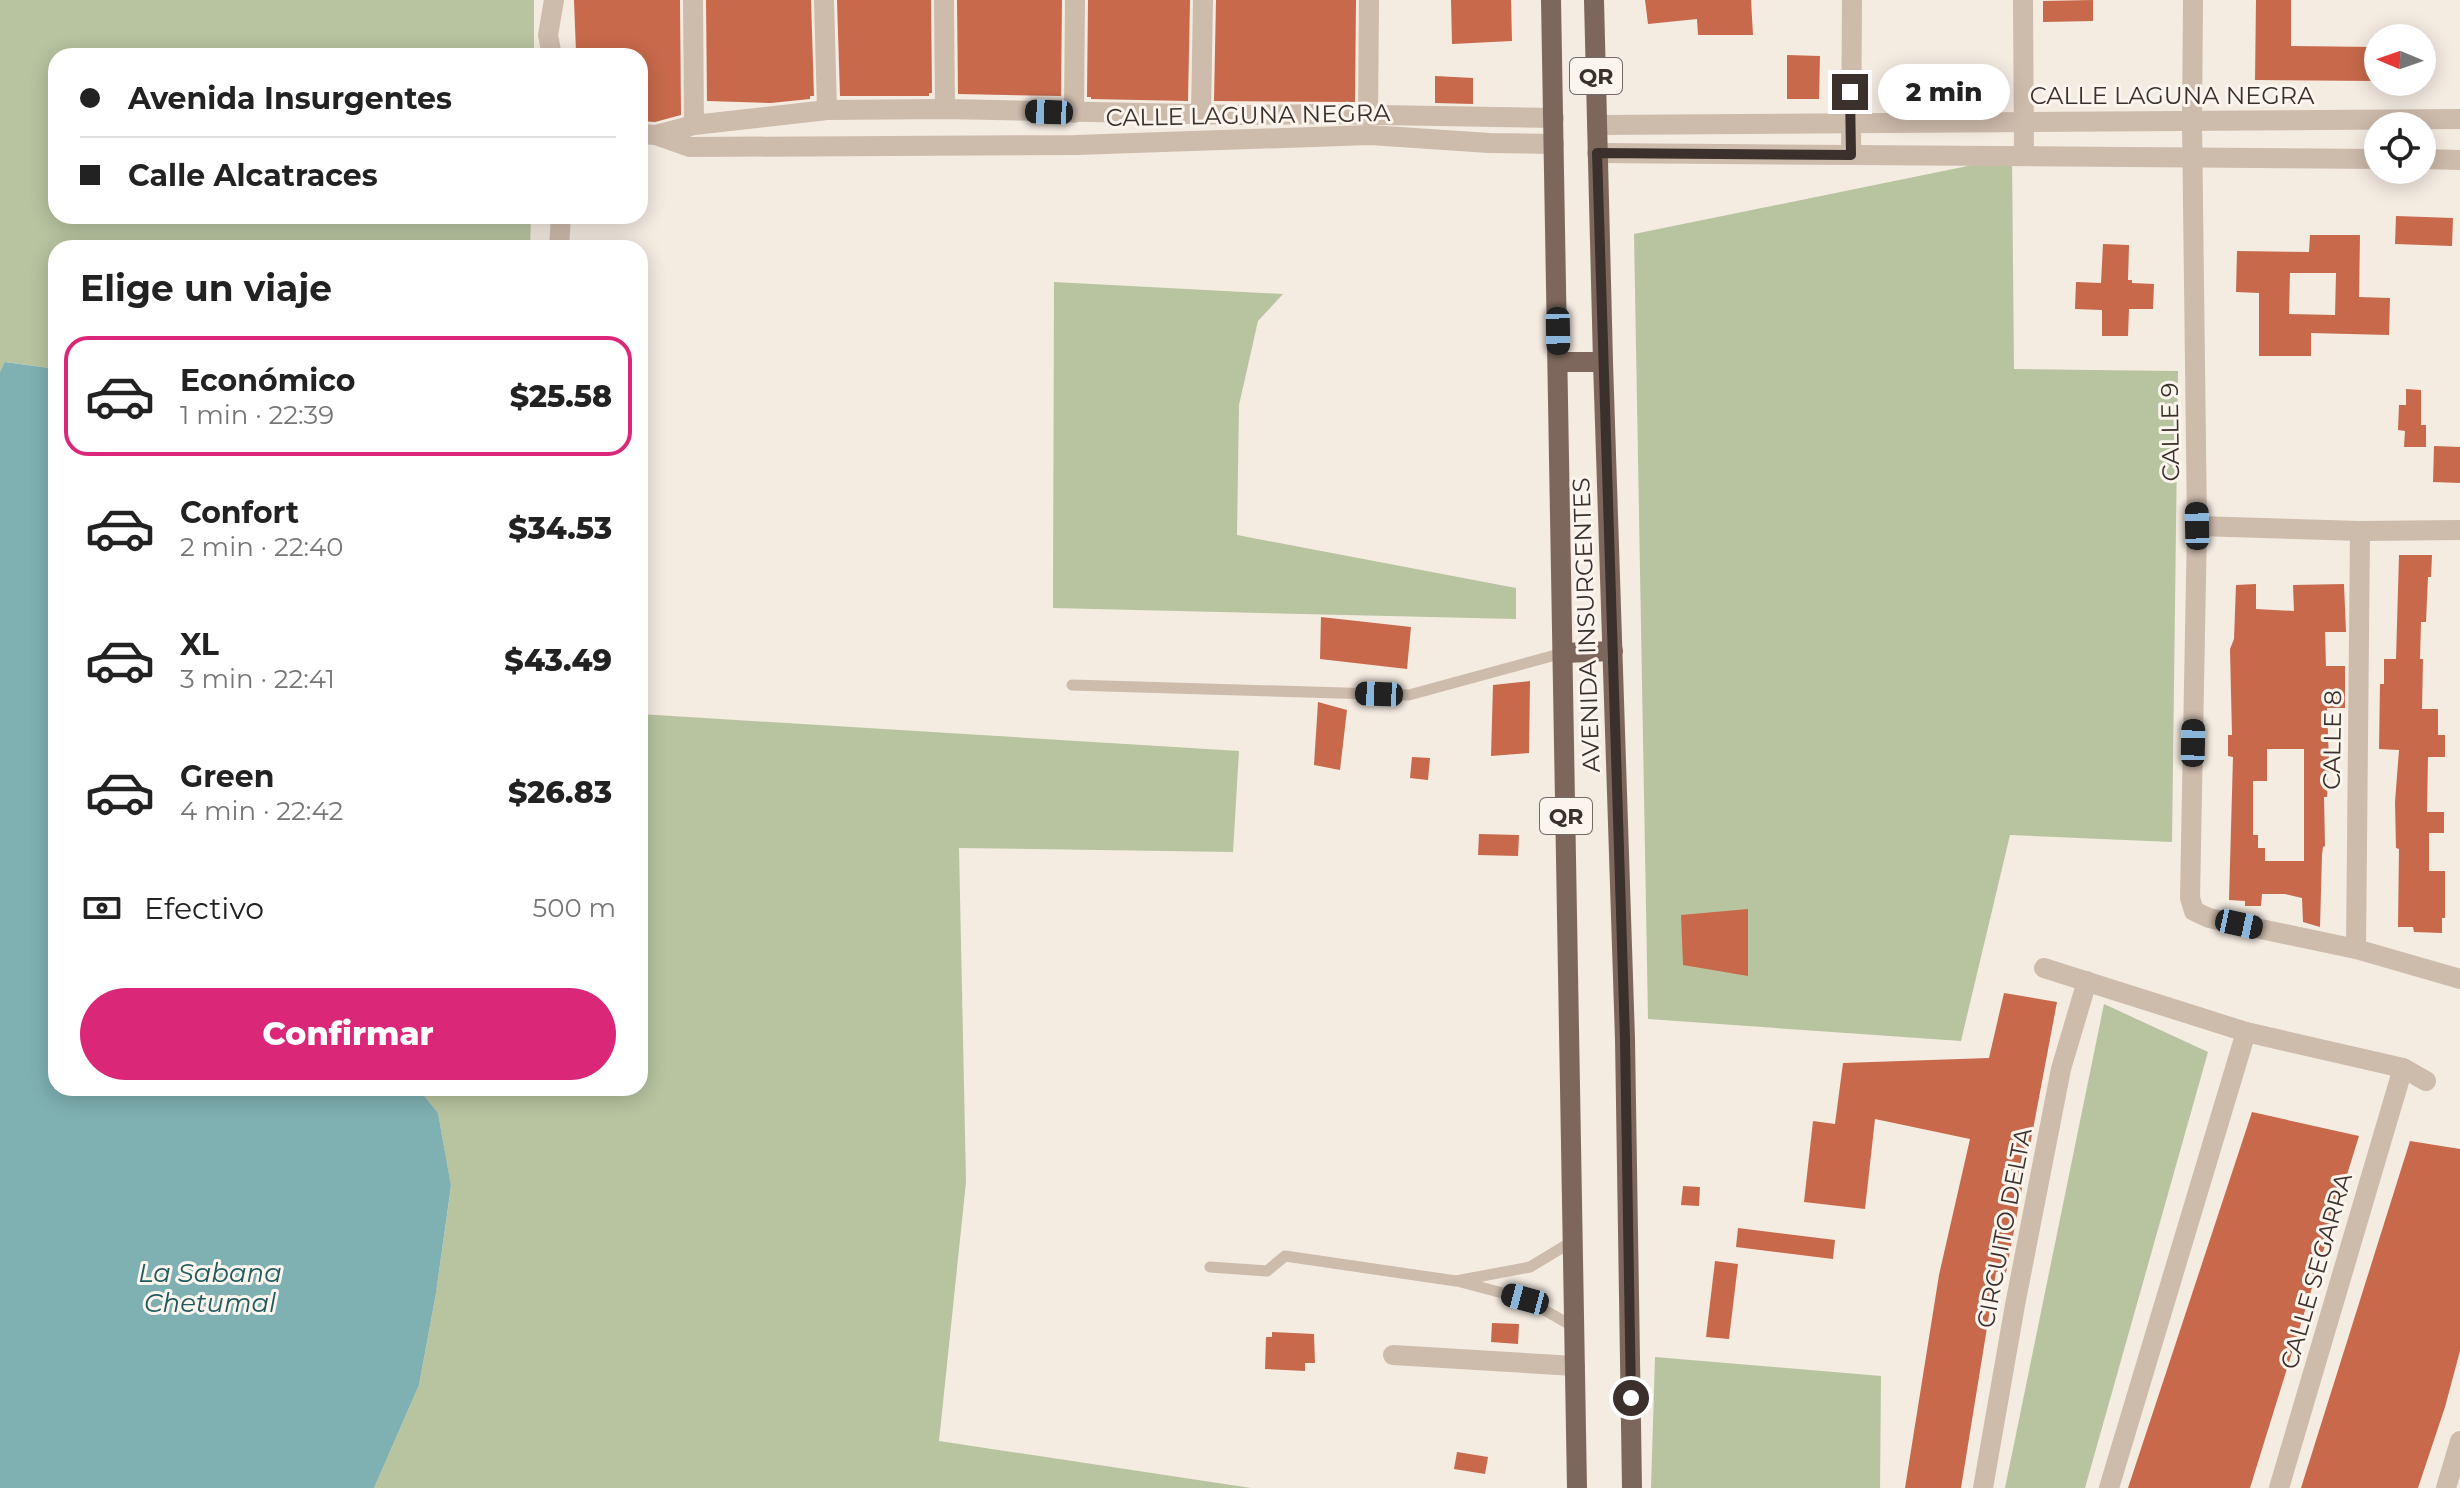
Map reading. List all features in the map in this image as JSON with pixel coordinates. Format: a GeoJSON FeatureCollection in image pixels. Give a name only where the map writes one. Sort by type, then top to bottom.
{"type":"FeatureCollection","features":[{"type":"Feature","properties":{"kind":"main road","name":"AVENIDA INSURGENTES"},"geometry":{"type":"LineString","coordinates":[[1551,0],[1577,1488]]}},
{"type":"Feature","properties":{"kind":"main road","name":"AVENIDA INSURGENTES"},"geometry":{"type":"LineString","coordinates":[[1594,0],[1625,1039],[1632,1488]]}},
{"type":"Feature","properties":{"kind":"main road"},"geometry":{"type":"LineString","coordinates":[[1558,362],[1603,362]]}},
{"type":"Feature","properties":{"kind":"main road"},"geometry":{"type":"LineString","coordinates":[[1563,653],[1613,651]]}},
{"type":"Feature","properties":{"kind":"street"},"geometry":{"type":"LineString","coordinates":[[550,48],[548,35],[554,0]]}},
{"type":"Feature","properties":{"kind":"street"},"geometry":{"type":"LineString","coordinates":[[693,0],[694,125]]}},
{"type":"Feature","properties":{"kind":"street"},"geometry":{"type":"LineString","coordinates":[[824,0],[827,110]]}},
{"type":"Feature","properties":{"kind":"street"},"geometry":{"type":"LineString","coordinates":[[944,0],[945,109]]}},
{"type":"Feature","properties":{"kind":"street"},"geometry":{"type":"LineString","coordinates":[[1074,113],[1075,0]]}},
{"type":"Feature","properties":{"kind":"street"},"geometry":{"type":"LineString","coordinates":[[1201,114],[1203,0]]}},
{"type":"Feature","properties":{"kind":"street"},"geometry":{"type":"LineString","coordinates":[[1368,116],[1369,0]]}},
{"type":"Feature","properties":{"kind":"street"},"geometry":{"type":"LineString","coordinates":[[1851,155],[1852,0]]}},
{"type":"Feature","properties":{"kind":"street"},"geometry":{"type":"LineString","coordinates":[[2023,0],[2024,156]]}},
{"type":"Feature","properties":{"kind":"street","name":"CALLE 9"},"geometry":{"type":"LineString","coordinates":[[2193,0],[2197,526],[2190,898],[2194,911],[2209,918],[2356,949]]}},
{"type":"Feature","properties":{"kind":"street","name":"CALLE LAGUNA NEGRA"},"geometry":{"type":"LineString","coordinates":[[648,134],[694,125],[827,110],[1139,111],[1554,118]]}},
{"type":"Feature","properties":{"kind":"street","name":"CALLE LAGUNA NEGRA"},"geometry":{"type":"LineString","coordinates":[[1597,125],[2460,119]]}},
{"type":"Feature","properties":{"kind":"street","name":"CALLE LAGUNA NEGRA"},"geometry":{"type":"LineString","coordinates":[[648,134],[690,147],[1076,145],[1370,135],[1554,144]]}},
{"type":"Feature","properties":{"kind":"street"},"geometry":{"type":"LineString","coordinates":[[1597,153],[2364,159]]}},
{"type":"Feature","properties":{"kind":"street"},"geometry":{"type":"LineString","coordinates":[[2436,159],[2460,160]]}},
{"type":"Feature","properties":{"kind":"street"},"geometry":{"type":"LineString","coordinates":[[2197,526],[2360,531],[2460,530]]}},
{"type":"Feature","properties":{"kind":"street","name":"CALLE 8"},"geometry":{"type":"LineString","coordinates":[[2356,949],[2360,531]]}},
{"type":"Feature","properties":{"kind":"street"},"geometry":{"type":"LineString","coordinates":[[2356,949],[2460,979]]}},
{"type":"Feature","properties":{"kind":"street"},"geometry":{"type":"LineString","coordinates":[[2044,968],[2246,1032],[2403,1068],[2426,1081]]}},
{"type":"Feature","properties":{"kind":"street","name":"CIRCUITO DELTA"},"geometry":{"type":"LineString","coordinates":[[1983,1488],[2061,1069],[2087,981]]}},
{"type":"Feature","properties":{"kind":"street"},"geometry":{"type":"LineString","coordinates":[[2109,1488],[2246,1032]]}},
{"type":"Feature","properties":{"kind":"street","name":"CALLE SEGARRA"},"geometry":{"type":"LineString","coordinates":[[2279,1488],[2403,1068]]}},
{"type":"Feature","properties":{"kind":"street"},"geometry":{"type":"LineString","coordinates":[[1393,1355],[1575,1366]]}},
{"type":"Feature","properties":{"kind":"street"},"geometry":{"type":"LineString","coordinates":[[2446,1488],[2460,1441]]}},
{"type":"Feature","properties":{"kind":"lane"},"geometry":{"type":"LineString","coordinates":[[1072,685],[1409,695],[1563,653]]}},
{"type":"Feature","properties":{"kind":"lane"},"geometry":{"type":"LineString","coordinates":[[1456,1281],[1530,1267],[1573,1241]]}},
{"type":"Feature","properties":{"kind":"lane"},"geometry":{"type":"LineString","coordinates":[[1210,1267],[1267,1271],[1285,1256],[1456,1281],[1525,1299],[1574,1327]]}},
{"type":"Feature","properties":{"kind":"green space"},"geometry":{"type":"Polygon","coordinates":[[[0,0],[534,0],[534,48],[48,48],[48,224],[531,224],[530,240],[48,240],[48,368],[6,362],[0,372],[0,0]]]}},
{"type":"Feature","properties":{"kind":"green space"},"geometry":{"type":"Polygon","coordinates":[[[2012,157],[2014,369],[2178,371],[2172,842],[2010,835],[1961,1041],[1648,1019],[1634,234],[2012,157]]]}},
{"type":"Feature","properties":{"kind":"green space"},"geometry":{"type":"Polygon","coordinates":[[[1054,282],[1283,294],[1258,321],[1239,405],[1237,535],[1516,588],[1516,619],[1053,608],[1054,282]]]}},
{"type":"Feature","properties":{"kind":"green space"},"geometry":{"type":"Polygon","coordinates":[[[648,714],[1239,751],[1233,852],[959,848],[966,1182],[939,1441],[1251,1488],[374,1488],[419,1385],[436,1293],[451,1187],[438,1113],[424,1096],[648,1096],[648,714]]]}},
{"type":"Feature","properties":{"kind":"green space"},"geometry":{"type":"Polygon","coordinates":[[[2104,1004],[2208,1052],[2085,1488],[2005,1488],[2104,1004]]]}},
{"type":"Feature","properties":{"kind":"green space"},"geometry":{"type":"Polygon","coordinates":[[[1655,1357],[1881,1376],[1880,1488],[1651,1488],[1655,1357]]]}},
{"type":"Feature","properties":{"kind":"water","name":"La Sabana Chetumal"},"geometry":{"type":"Polygon","coordinates":[[[5,362],[48,368],[48,1096],[424,1096],[438,1113],[451,1186],[419,1385],[374,1488],[0,1488],[0,372],[5,362]]]}},
{"type":"Feature","properties":{"kind":"building"},"geometry":{"type":"Polygon","coordinates":[[[574,0],[680,0],[681,115],[648,122],[648,48],[576,48],[574,0]]]}},
{"type":"Feature","properties":{"kind":"building"},"geometry":{"type":"Polygon","coordinates":[[[706,0],[811,0],[814,96],[771,103],[707,101],[706,0]]]}},
{"type":"Feature","properties":{"kind":"building"},"geometry":{"type":"Polygon","coordinates":[[[837,0],[931,0],[932,93],[929,96],[840,96],[837,0]]]}},
{"type":"Feature","properties":{"kind":"building"},"geometry":{"type":"Polygon","coordinates":[[[957,0],[1062,0],[1061,96],[958,94],[957,0]]]}},
{"type":"Feature","properties":{"kind":"building"},"geometry":{"type":"Polygon","coordinates":[[[1088,0],[1190,0],[1188,101],[1087,97],[1088,0]]]}},
{"type":"Feature","properties":{"kind":"building"},"geometry":{"type":"Polygon","coordinates":[[[1216,0],[1356,0],[1355,102],[1214,101],[1216,0]]]}},
{"type":"Feature","properties":{"kind":"building"},"geometry":{"type":"Polygon","coordinates":[[[1451,0],[1511,0],[1512,41],[1452,44],[1451,0]]]}},
{"type":"Feature","properties":{"kind":"building"},"geometry":{"type":"Polygon","coordinates":[[[1645,0],[1751,0],[1753,35],[1698,35],[1697,19],[1648,24],[1645,0]]]}},
{"type":"Feature","properties":{"kind":"building"},"geometry":{"type":"Polygon","coordinates":[[[2093,0],[2093,21],[2043,22],[2043,1],[2093,0]]]}},
{"type":"Feature","properties":{"kind":"building"},"geometry":{"type":"Polygon","coordinates":[[[2256,0],[2291,0],[2291,46],[2364,47],[2364,81],[2255,80],[2256,0]]]}},
{"type":"Feature","properties":{"kind":"building"},"geometry":{"type":"Polygon","coordinates":[[[1787,55],[1820,56],[1819,99],[1787,99],[1787,55]]]}},
{"type":"Feature","properties":{"kind":"building"},"geometry":{"type":"Polygon","coordinates":[[[1435,76],[1473,78],[1473,104],[1435,103],[1435,76]]]}},
{"type":"Feature","properties":{"kind":"building"},"geometry":{"type":"Polygon","coordinates":[[[2396,216],[2453,218],[2452,246],[2395,244],[2396,216]]]}},
{"type":"Feature","properties":{"kind":"building"},"geometry":{"type":"Polygon","coordinates":[[[2310,235],[2360,235],[2359,297],[2390,298],[2389,335],[2311,333],[2311,356],[2259,356],[2259,293],[2236,292],[2237,251],[2309,252],[2310,235]],[[2290,273],[2289,314],[2335,315],[2336,273],[2290,273]]]}},
{"type":"Feature","properties":{"kind":"building"},"geometry":{"type":"Polygon","coordinates":[[[2103,244],[2129,245],[2128,280],[2154,284],[2153,309],[2129,309],[2128,336],[2102,336],[2102,310],[2075,309],[2076,282],[2101,283],[2103,244]]]}},
{"type":"Feature","properties":{"kind":"building"},"geometry":{"type":"Polygon","coordinates":[[[2406,389],[2421,390],[2421,425],[2426,425],[2426,447],[2404,447],[2405,431],[2398,430],[2399,405],[2406,405],[2406,389]]]}},
{"type":"Feature","properties":{"kind":"building"},"geometry":{"type":"Polygon","coordinates":[[[2434,446],[2460,447],[2460,483],[2433,482],[2434,446]]]}},
{"type":"Feature","properties":{"kind":"building"},"geometry":{"type":"Polygon","coordinates":[[[2399,555],[2432,555],[2426,622],[2421,622],[2420,659],[2423,659],[2422,709],[2438,709],[2438,735],[2445,735],[2445,757],[2428,757],[2427,812],[2444,812],[2444,833],[2429,833],[2429,871],[2445,871],[2442,933],[2414,932],[2413,927],[2398,927],[2399,849],[2396,848],[2395,802],[2399,750],[2379,749],[2380,684],[2384,684],[2384,659],[2396,659],[2399,555]]]}},
{"type":"Feature","properties":{"kind":"building"},"geometry":{"type":"Polygon","coordinates":[[[2256,584],[2256,609],[2294,611],[2293,585],[2344,584],[2346,632],[2325,632],[2326,666],[2345,666],[2345,708],[2327,708],[2329,761],[2327,797],[2324,797],[2325,846],[2322,855],[2320,927],[2303,922],[2302,898],[2262,894],[2261,906],[2245,906],[2245,901],[2229,900],[2233,757],[2228,756],[2228,735],[2232,735],[2230,649],[2234,639],[2236,585],[2256,584]],[[2267,749],[2267,781],[2253,781],[2253,835],[2258,835],[2258,848],[2265,848],[2265,861],[2304,861],[2304,749],[2267,749]]]}},
{"type":"Feature","properties":{"kind":"building"},"geometry":{"type":"Polygon","coordinates":[[[1321,617],[1411,627],[1407,669],[1320,659],[1321,617]]]}},
{"type":"Feature","properties":{"kind":"building"},"geometry":{"type":"Polygon","coordinates":[[[1530,681],[1529,753],[1491,756],[1493,685],[1530,681]]]}},
{"type":"Feature","properties":{"kind":"building"},"geometry":{"type":"Polygon","coordinates":[[[1318,702],[1347,710],[1340,770],[1314,765],[1318,702]]]}},
{"type":"Feature","properties":{"kind":"building"},"geometry":{"type":"Polygon","coordinates":[[[1412,757],[1430,758],[1428,780],[1410,778],[1412,757]]]}},
{"type":"Feature","properties":{"kind":"building"},"geometry":{"type":"Polygon","coordinates":[[[1479,834],[1519,835],[1518,856],[1478,855],[1479,834]]]}},
{"type":"Feature","properties":{"kind":"building"},"geometry":{"type":"Polygon","coordinates":[[[1748,909],[1748,976],[1683,965],[1681,915],[1748,909]]]}},
{"type":"Feature","properties":{"kind":"building"},"geometry":{"type":"Polygon","coordinates":[[[2004,993],[2057,1002],[2006,1273],[1996,1272],[1961,1488],[1905,1488],[1939,1275],[1970,1139],[1875,1119],[1865,1209],[1804,1202],[1813,1121],[1835,1124],[1843,1063],[1989,1058],[2004,993]]]}},
{"type":"Feature","properties":{"kind":"building"},"geometry":{"type":"Polygon","coordinates":[[[2252,1112],[2359,1136],[2250,1488],[2128,1488],[2252,1112]]]}},
{"type":"Feature","properties":{"kind":"building"},"geometry":{"type":"Polygon","coordinates":[[[2410,1141],[2460,1149],[2460,1351],[2445,1407],[2418,1488],[2301,1488],[2410,1141]]]}},
{"type":"Feature","properties":{"kind":"building"},"geometry":{"type":"Polygon","coordinates":[[[1683,1186],[1700,1187],[1699,1206],[1681,1205],[1683,1186]]]}},
{"type":"Feature","properties":{"kind":"building"},"geometry":{"type":"Polygon","coordinates":[[[1738,1228],[1835,1240],[1833,1259],[1736,1247],[1738,1228]]]}},
{"type":"Feature","properties":{"kind":"building"},"geometry":{"type":"Polygon","coordinates":[[[1715,1261],[1738,1264],[1729,1339],[1706,1337],[1715,1261]]]}},
{"type":"Feature","properties":{"kind":"building"},"geometry":{"type":"Polygon","coordinates":[[[1492,1323],[1519,1324],[1518,1344],[1491,1342],[1492,1323]]]}},
{"type":"Feature","properties":{"kind":"building"},"geometry":{"type":"Polygon","coordinates":[[[1272,1332],[1314,1334],[1315,1363],[1305,1363],[1305,1371],[1265,1369],[1266,1337],[1272,1337],[1272,1332]]]}},
{"type":"Feature","properties":{"kind":"building"},"geometry":{"type":"Polygon","coordinates":[[[1457,1452],[1488,1457],[1485,1474],[1454,1469],[1457,1452]]]}},
{"type":"Feature","properties":{"kind":"route"},"geometry":{"type":"LineString","coordinates":[[1631,1398],[1625,1039],[1597,153],[1851,155],[1850,92]]}}]}
